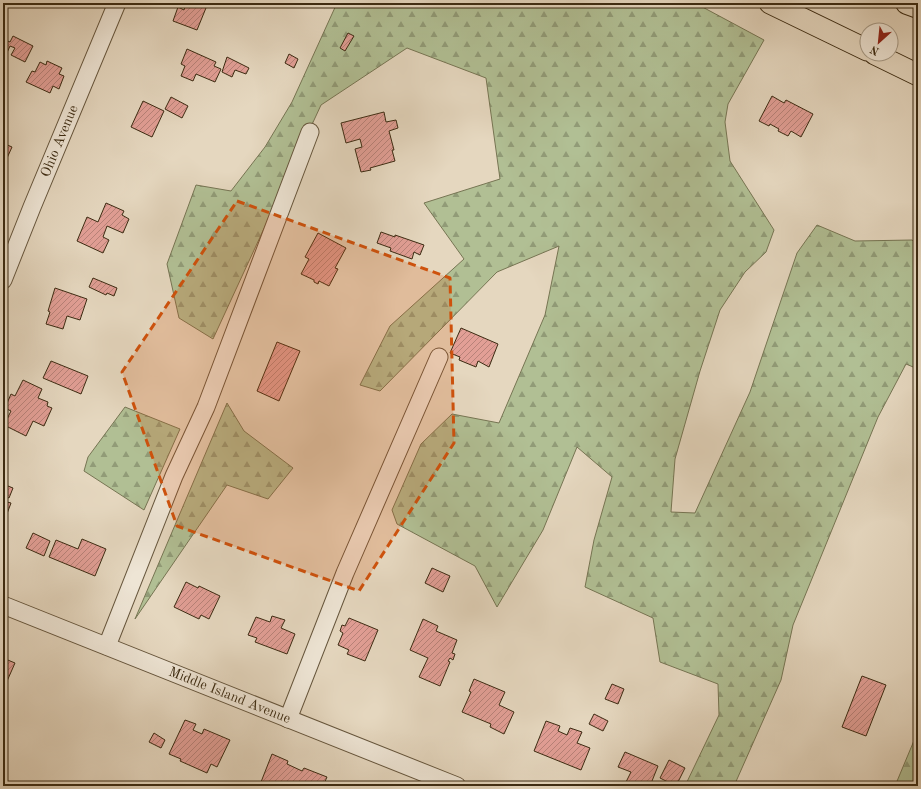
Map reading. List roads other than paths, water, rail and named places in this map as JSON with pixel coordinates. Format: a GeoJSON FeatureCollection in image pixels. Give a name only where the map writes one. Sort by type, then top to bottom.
{"type":"FeatureCollection","features":[{"type":"Feature","properties":{"kind":"highway"},"geometry":{"type":"LineString","coordinates":[[907,3],[918,7]]}},
{"type":"Feature","properties":{"kind":"main road"},"geometry":{"type":"LineString","coordinates":[[770,3],[859,46]]}},
{"type":"Feature","properties":{"kind":"main road"},"geometry":{"type":"LineString","coordinates":[[891,62],[918,75]]}},
{"type":"Feature","properties":{"kind":"street","name":"Ohio Avenue"},"geometry":{"type":"LineString","coordinates":[[3,280],[117,3]]}},
{"type":"Feature","properties":{"kind":"street"},"geometry":{"type":"LineString","coordinates":[[107,646],[174,476],[206,407],[310,132]]}},
{"type":"Feature","properties":{"kind":"street"},"geometry":{"type":"LineString","coordinates":[[288,719],[345,573],[439,357]]}},
{"type":"Feature","properties":{"kind":"street","name":"Middle Island Avenue"},"geometry":{"type":"LineString","coordinates":[[3,605],[457,786]]}}]}
